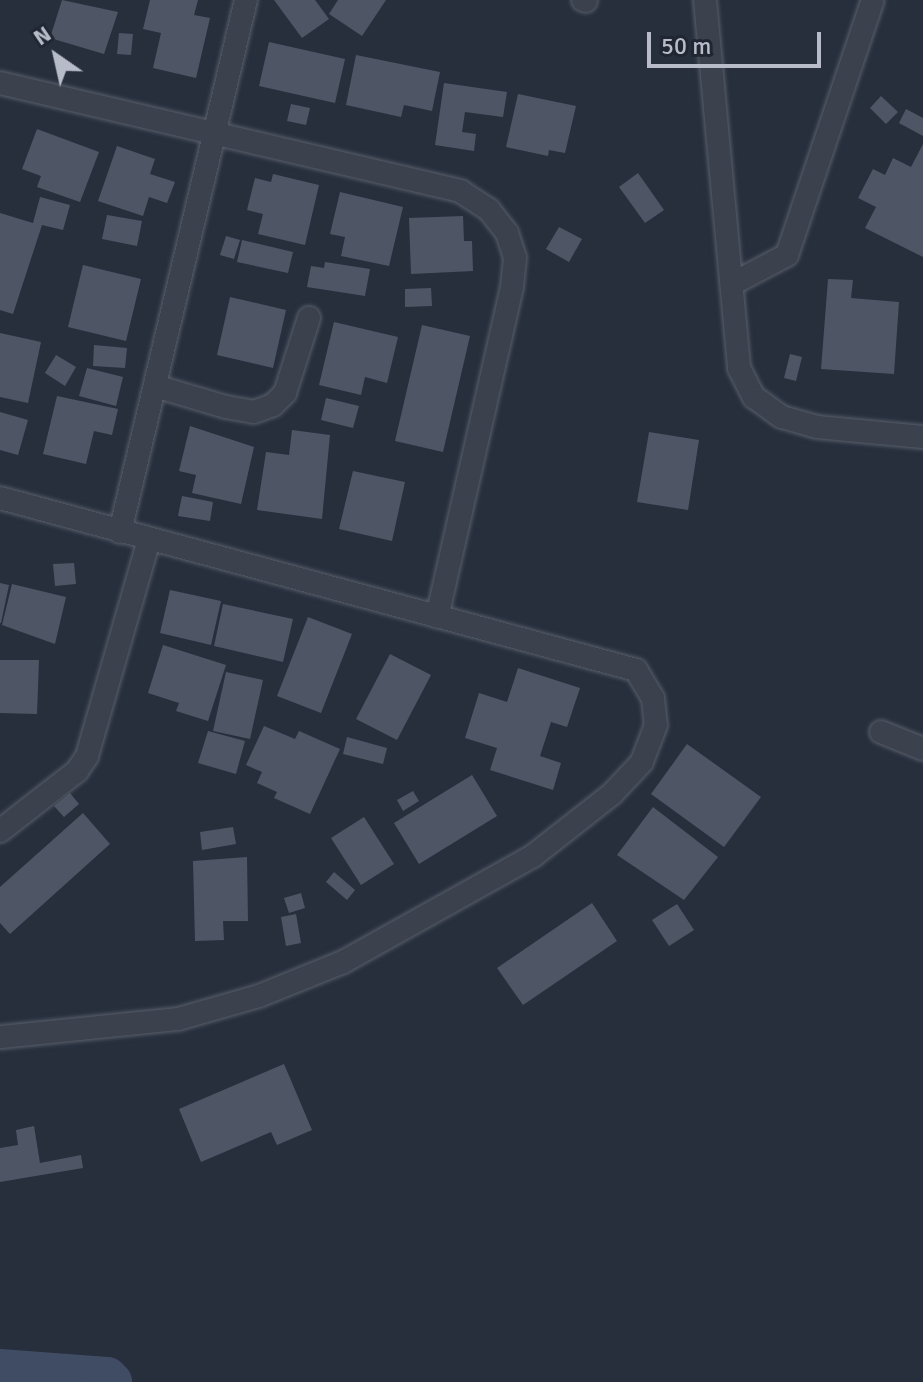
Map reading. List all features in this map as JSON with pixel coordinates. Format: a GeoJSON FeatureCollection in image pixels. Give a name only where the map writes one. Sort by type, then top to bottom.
{"type":"FeatureCollection","features":[{"type":"Feature","properties":{"kind":"street"},"geometry":{"type":"LineString","coordinates":[[120,532],[217,133],[246,0]]}},
{"type":"Feature","properties":{"kind":"street"},"geometry":{"type":"LineString","coordinates":[[705,0],[739,368],[754,397],[782,417],[817,427],[923,437]]}},
{"type":"Feature","properties":{"kind":"street"},"geometry":{"type":"LineString","coordinates":[[732,284],[787,255],[873,0]]}},
{"type":"Feature","properties":{"kind":"street"},"geometry":{"type":"LineString","coordinates":[[0,83],[460,191],[489,210],[507,233],[515,258],[512,287],[437,617]]}},
{"type":"Feature","properties":{"kind":"street"},"geometry":{"type":"LineString","coordinates":[[155,386],[254,412],[273,405],[285,393],[309,318]]}},
{"type":"Feature","properties":{"kind":"street"},"geometry":{"type":"LineString","coordinates":[[0,498],[636,670],[653,698],[656,725],[642,762],[612,794],[533,856],[343,962],[259,996],[178,1019],[0,1037]]}},
{"type":"Feature","properties":{"kind":"street"},"geometry":{"type":"LineString","coordinates":[[0,831],[77,771],[87,756],[149,540]]}},
{"type":"Feature","properties":{"kind":"street"},"geometry":{"type":"LineString","coordinates":[[881,732],[923,749]]}},
{"type":"Feature","properties":{"kind":"building"},"geometry":{"type":"Polygon","coordinates":[[[62,0],[118,12],[104,54],[50,38],[62,0]]]}},
{"type":"Feature","properties":{"kind":"building"},"geometry":{"type":"Polygon","coordinates":[[[150,0],[198,0],[194,15],[210,18],[196,78],[153,68],[161,33],[143,29],[150,0]]]}},
{"type":"Feature","properties":{"kind":"building"},"geometry":{"type":"Polygon","coordinates":[[[274,0],[315,0],[329,19],[302,38],[274,0]]]}},
{"type":"Feature","properties":{"kind":"building"},"geometry":{"type":"Polygon","coordinates":[[[338,0],[386,0],[362,36],[329,14],[338,0]]]}},
{"type":"Feature","properties":{"kind":"building"},"geometry":{"type":"Polygon","coordinates":[[[119,33],[133,34],[131,55],[117,54],[119,33]]]}},
{"type":"Feature","properties":{"kind":"building"},"geometry":{"type":"Polygon","coordinates":[[[269,42],[345,59],[335,103],[259,86],[269,42]]]}},
{"type":"Feature","properties":{"kind":"building"},"geometry":{"type":"Polygon","coordinates":[[[356,55],[440,72],[432,111],[404,105],[401,117],[346,105],[356,55]]]}},
{"type":"Feature","properties":{"kind":"building"},"geometry":{"type":"Polygon","coordinates":[[[444,83],[507,92],[503,117],[465,112],[462,132],[476,134],[474,151],[435,145],[444,83]]]}},
{"type":"Feature","properties":{"kind":"building"},"geometry":{"type":"Polygon","coordinates":[[[518,94],[576,106],[565,153],[549,150],[548,156],[506,147],[518,94]]]}},
{"type":"Feature","properties":{"kind":"building"},"geometry":{"type":"Polygon","coordinates":[[[881,96],[898,112],[886,124],[870,108],[881,96]]]}},
{"type":"Feature","properties":{"kind":"building"},"geometry":{"type":"Polygon","coordinates":[[[291,104],[310,108],[306,125],[287,121],[291,104]]]}},
{"type":"Feature","properties":{"kind":"building"},"geometry":{"type":"Polygon","coordinates":[[[906,109],[923,118],[923,136],[899,123],[906,109]]]}},
{"type":"Feature","properties":{"kind":"building"},"geometry":{"type":"Polygon","coordinates":[[[37,129],[99,152],[80,202],[37,187],[41,176],[22,169],[37,129]]]}},
{"type":"Feature","properties":{"kind":"building"},"geometry":{"type":"Polygon","coordinates":[[[923,144],[923,257],[865,228],[876,207],[858,198],[873,169],[885,175],[893,158],[911,167],[923,144]]]}},
{"type":"Feature","properties":{"kind":"building"},"geometry":{"type":"Polygon","coordinates":[[[117,146],[155,159],[150,174],[175,182],[167,203],[149,197],[143,216],[98,201],[117,146]]]}},
{"type":"Feature","properties":{"kind":"building"},"geometry":{"type":"Polygon","coordinates":[[[638,173],[664,210],[645,223],[619,187],[638,173]]]}},
{"type":"Feature","properties":{"kind":"building"},"geometry":{"type":"Polygon","coordinates":[[[273,174],[319,185],[305,245],[258,234],[263,214],[247,210],[255,178],[271,182],[273,174]]]}},
{"type":"Feature","properties":{"kind":"building"},"geometry":{"type":"Polygon","coordinates":[[[340,192],[403,207],[389,266],[341,256],[345,237],[330,234],[340,192]]]}},
{"type":"Feature","properties":{"kind":"building"},"geometry":{"type":"Polygon","coordinates":[[[40,197],[70,205],[63,230],[42,225],[13,314],[0,310],[0,213],[33,223],[40,197]]]}},
{"type":"Feature","properties":{"kind":"building"},"geometry":{"type":"Polygon","coordinates":[[[107,215],[142,221],[137,246],[102,239],[107,215]]]}},
{"type":"Feature","properties":{"kind":"building"},"geometry":{"type":"Polygon","coordinates":[[[463,216],[464,241],[472,241],[473,271],[411,274],[409,218],[463,216]]]}},
{"type":"Feature","properties":{"kind":"building"},"geometry":{"type":"Polygon","coordinates":[[[559,227],[582,239],[569,262],[546,249],[559,227]]]}},
{"type":"Feature","properties":{"kind":"building"},"geometry":{"type":"Polygon","coordinates":[[[226,236],[240,240],[234,259],[220,255],[226,236]]]}},
{"type":"Feature","properties":{"kind":"building"},"geometry":{"type":"Polygon","coordinates":[[[242,240],[293,252],[288,273],[237,262],[242,240]]]}},
{"type":"Feature","properties":{"kind":"building"},"geometry":{"type":"Polygon","coordinates":[[[325,262],[370,269],[365,296],[307,287],[311,266],[324,268],[325,262]]]}},
{"type":"Feature","properties":{"kind":"building"},"geometry":{"type":"Polygon","coordinates":[[[83,265],[141,279],[126,341],[68,327],[83,265]]]}},
{"type":"Feature","properties":{"kind":"building"},"geometry":{"type":"Polygon","coordinates":[[[828,279],[853,280],[851,298],[899,302],[894,374],[821,369],[828,279]]]}},
{"type":"Feature","properties":{"kind":"building"},"geometry":{"type":"Polygon","coordinates":[[[431,288],[432,306],[405,307],[405,289],[431,288]]]}},
{"type":"Feature","properties":{"kind":"building"},"geometry":{"type":"Polygon","coordinates":[[[230,297],[286,310],[273,368],[217,355],[230,297]]]}},
{"type":"Feature","properties":{"kind":"building"},"geometry":{"type":"Polygon","coordinates":[[[334,322],[398,337],[387,383],[365,377],[361,395],[319,385],[334,322]]]}},
{"type":"Feature","properties":{"kind":"building"},"geometry":{"type":"Polygon","coordinates":[[[422,325],[470,336],[443,452],[395,441],[422,325]]]}},
{"type":"Feature","properties":{"kind":"building"},"geometry":{"type":"Polygon","coordinates":[[[0,333],[41,342],[28,403],[0,397],[0,333]]]}},
{"type":"Feature","properties":{"kind":"building"},"geometry":{"type":"Polygon","coordinates":[[[94,345],[127,348],[125,368],[93,366],[94,345]]]}},
{"type":"Feature","properties":{"kind":"building"},"geometry":{"type":"Polygon","coordinates":[[[790,354],[802,357],[796,381],[784,378],[790,354]]]}},
{"type":"Feature","properties":{"kind":"building"},"geometry":{"type":"Polygon","coordinates":[[[56,355],[76,367],[65,386],[45,373],[56,355]]]}},
{"type":"Feature","properties":{"kind":"building"},"geometry":{"type":"Polygon","coordinates":[[[87,368],[123,377],[116,406],[79,396],[87,368]]]}},
{"type":"Feature","properties":{"kind":"building"},"geometry":{"type":"Polygon","coordinates":[[[57,396],[118,409],[112,435],[94,431],[86,464],[43,454],[57,396]]]}},
{"type":"Feature","properties":{"kind":"building"},"geometry":{"type":"Polygon","coordinates":[[[326,398],[359,406],[353,428],[321,420],[326,398]]]}},
{"type":"Feature","properties":{"kind":"building"},"geometry":{"type":"Polygon","coordinates":[[[0,412],[28,420],[18,455],[0,450],[0,412]]]}},
{"type":"Feature","properties":{"kind":"building"},"geometry":{"type":"Polygon","coordinates":[[[190,426],[254,447],[241,504],[192,493],[196,475],[179,471],[190,426]]]}},
{"type":"Feature","properties":{"kind":"building"},"geometry":{"type":"Polygon","coordinates":[[[292,430],[330,435],[322,519],[257,510],[266,452],[289,455],[292,430]]]}},
{"type":"Feature","properties":{"kind":"building"},"geometry":{"type":"Polygon","coordinates":[[[649,432],[699,440],[688,510],[637,502],[649,432]]]}},
{"type":"Feature","properties":{"kind":"building"},"geometry":{"type":"Polygon","coordinates":[[[353,471],[405,482],[392,541],[339,529],[353,471]]]}},
{"type":"Feature","properties":{"kind":"building"},"geometry":{"type":"Polygon","coordinates":[[[182,496],[213,502],[210,521],[178,516],[182,496]]]}},
{"type":"Feature","properties":{"kind":"building"},"geometry":{"type":"Polygon","coordinates":[[[74,563],[76,584],[55,586],[53,564],[74,563]]]}},
{"type":"Feature","properties":{"kind":"building"},"geometry":{"type":"Polygon","coordinates":[[[0,583],[9,585],[1,623],[0,623],[0,583]]]}},
{"type":"Feature","properties":{"kind":"building"},"geometry":{"type":"Polygon","coordinates":[[[12,584],[66,597],[55,644],[2,625],[12,584]]]}},
{"type":"Feature","properties":{"kind":"building"},"geometry":{"type":"Polygon","coordinates":[[[170,590],[221,601],[211,645],[160,633],[170,590]]]}},
{"type":"Feature","properties":{"kind":"building"},"geometry":{"type":"Polygon","coordinates":[[[223,604],[293,619],[283,662],[214,646],[223,604]]]}},
{"type":"Feature","properties":{"kind":"building"},"geometry":{"type":"Polygon","coordinates":[[[308,617],[352,634],[321,713],[277,696],[308,617]]]}},
{"type":"Feature","properties":{"kind":"building"},"geometry":{"type":"Polygon","coordinates":[[[163,645],[226,665],[208,721],[176,711],[179,703],[148,693],[163,645]]]}},
{"type":"Feature","properties":{"kind":"building"},"geometry":{"type":"Polygon","coordinates":[[[390,654],[431,675],[397,740],[356,719],[390,654]]]}},
{"type":"Feature","properties":{"kind":"building"},"geometry":{"type":"Polygon","coordinates":[[[0,660],[39,660],[37,714],[0,713],[0,660]]]}},
{"type":"Feature","properties":{"kind":"building"},"geometry":{"type":"Polygon","coordinates":[[[518,668],[580,688],[567,727],[551,722],[540,756],[561,763],[553,790],[490,770],[497,748],[465,738],[479,693],[507,702],[518,668]]]}},
{"type":"Feature","properties":{"kind":"building"},"geometry":{"type":"Polygon","coordinates":[[[226,672],[263,680],[250,739],[213,731],[226,672]]]}},
{"type":"Feature","properties":{"kind":"building"},"geometry":{"type":"Polygon","coordinates":[[[264,726],[295,739],[299,731],[340,749],[310,814],[274,798],[277,792],[257,783],[262,772],[246,765],[264,726]]]}},
{"type":"Feature","properties":{"kind":"building"},"geometry":{"type":"Polygon","coordinates":[[[208,731],[245,741],[236,774],[198,763],[208,731]]]}},
{"type":"Feature","properties":{"kind":"building"},"geometry":{"type":"Polygon","coordinates":[[[347,737],[387,748],[383,764],[343,754],[347,737]]]}},
{"type":"Feature","properties":{"kind":"building"},"geometry":{"type":"Polygon","coordinates":[[[687,744],[761,797],[724,847],[651,794],[687,744]]]}},
{"type":"Feature","properties":{"kind":"building"},"geometry":{"type":"Polygon","coordinates":[[[472,775],[497,816],[419,864],[394,823],[472,775]]]}},
{"type":"Feature","properties":{"kind":"building"},"geometry":{"type":"Polygon","coordinates":[[[413,791],[419,801],[403,811],[397,800],[413,791]]]}},
{"type":"Feature","properties":{"kind":"building"},"geometry":{"type":"Polygon","coordinates":[[[70,793],[79,804],[64,817],[54,806],[70,793]]]}},
{"type":"Feature","properties":{"kind":"building"},"geometry":{"type":"Polygon","coordinates":[[[653,807],[718,857],[684,900],[617,855],[653,807]]]}},
{"type":"Feature","properties":{"kind":"building"},"geometry":{"type":"Polygon","coordinates":[[[83,813],[110,844],[10,934],[0,923],[0,887],[83,813]]]}},
{"type":"Feature","properties":{"kind":"building"},"geometry":{"type":"Polygon","coordinates":[[[364,817],[394,864],[361,885],[331,838],[364,817]]]}},
{"type":"Feature","properties":{"kind":"building"},"geometry":{"type":"Polygon","coordinates":[[[233,827],[236,844],[202,850],[200,832],[233,827]]]}},
{"type":"Feature","properties":{"kind":"building"},"geometry":{"type":"Polygon","coordinates":[[[247,857],[248,921],[223,921],[224,940],[195,941],[193,861],[247,857]]]}},
{"type":"Feature","properties":{"kind":"building"},"geometry":{"type":"Polygon","coordinates":[[[334,872],[355,890],[347,900],[326,882],[334,872]]]}},
{"type":"Feature","properties":{"kind":"building"},"geometry":{"type":"Polygon","coordinates":[[[301,893],[305,908],[289,913],[284,898],[301,893]]]}},
{"type":"Feature","properties":{"kind":"building"},"geometry":{"type":"Polygon","coordinates":[[[592,903],[617,941],[523,1005],[497,968],[592,903]]]}},
{"type":"Feature","properties":{"kind":"building"},"geometry":{"type":"Polygon","coordinates":[[[677,904],[694,930],[669,946],[652,920],[677,904]]]}},
{"type":"Feature","properties":{"kind":"building"},"geometry":{"type":"Polygon","coordinates":[[[296,914],[301,943],[286,946],[281,917],[296,914]]]}},
{"type":"Feature","properties":{"kind":"building"},"geometry":{"type":"Polygon","coordinates":[[[284,1064],[312,1130],[277,1145],[271,1132],[201,1162],[179,1109],[284,1064]]]}},
{"type":"Feature","properties":{"kind":"building"},"geometry":{"type":"Polygon","coordinates":[[[34,1126],[40,1163],[81,1155],[83,1168],[0,1182],[0,1148],[18,1145],[16,1130],[34,1126]]]}},
{"type":"Feature","properties":{"kind":"waterway"},"geometry":{"type":"LineString","coordinates":[[0,1370],[107,1378],[111,1382]]}}]}
